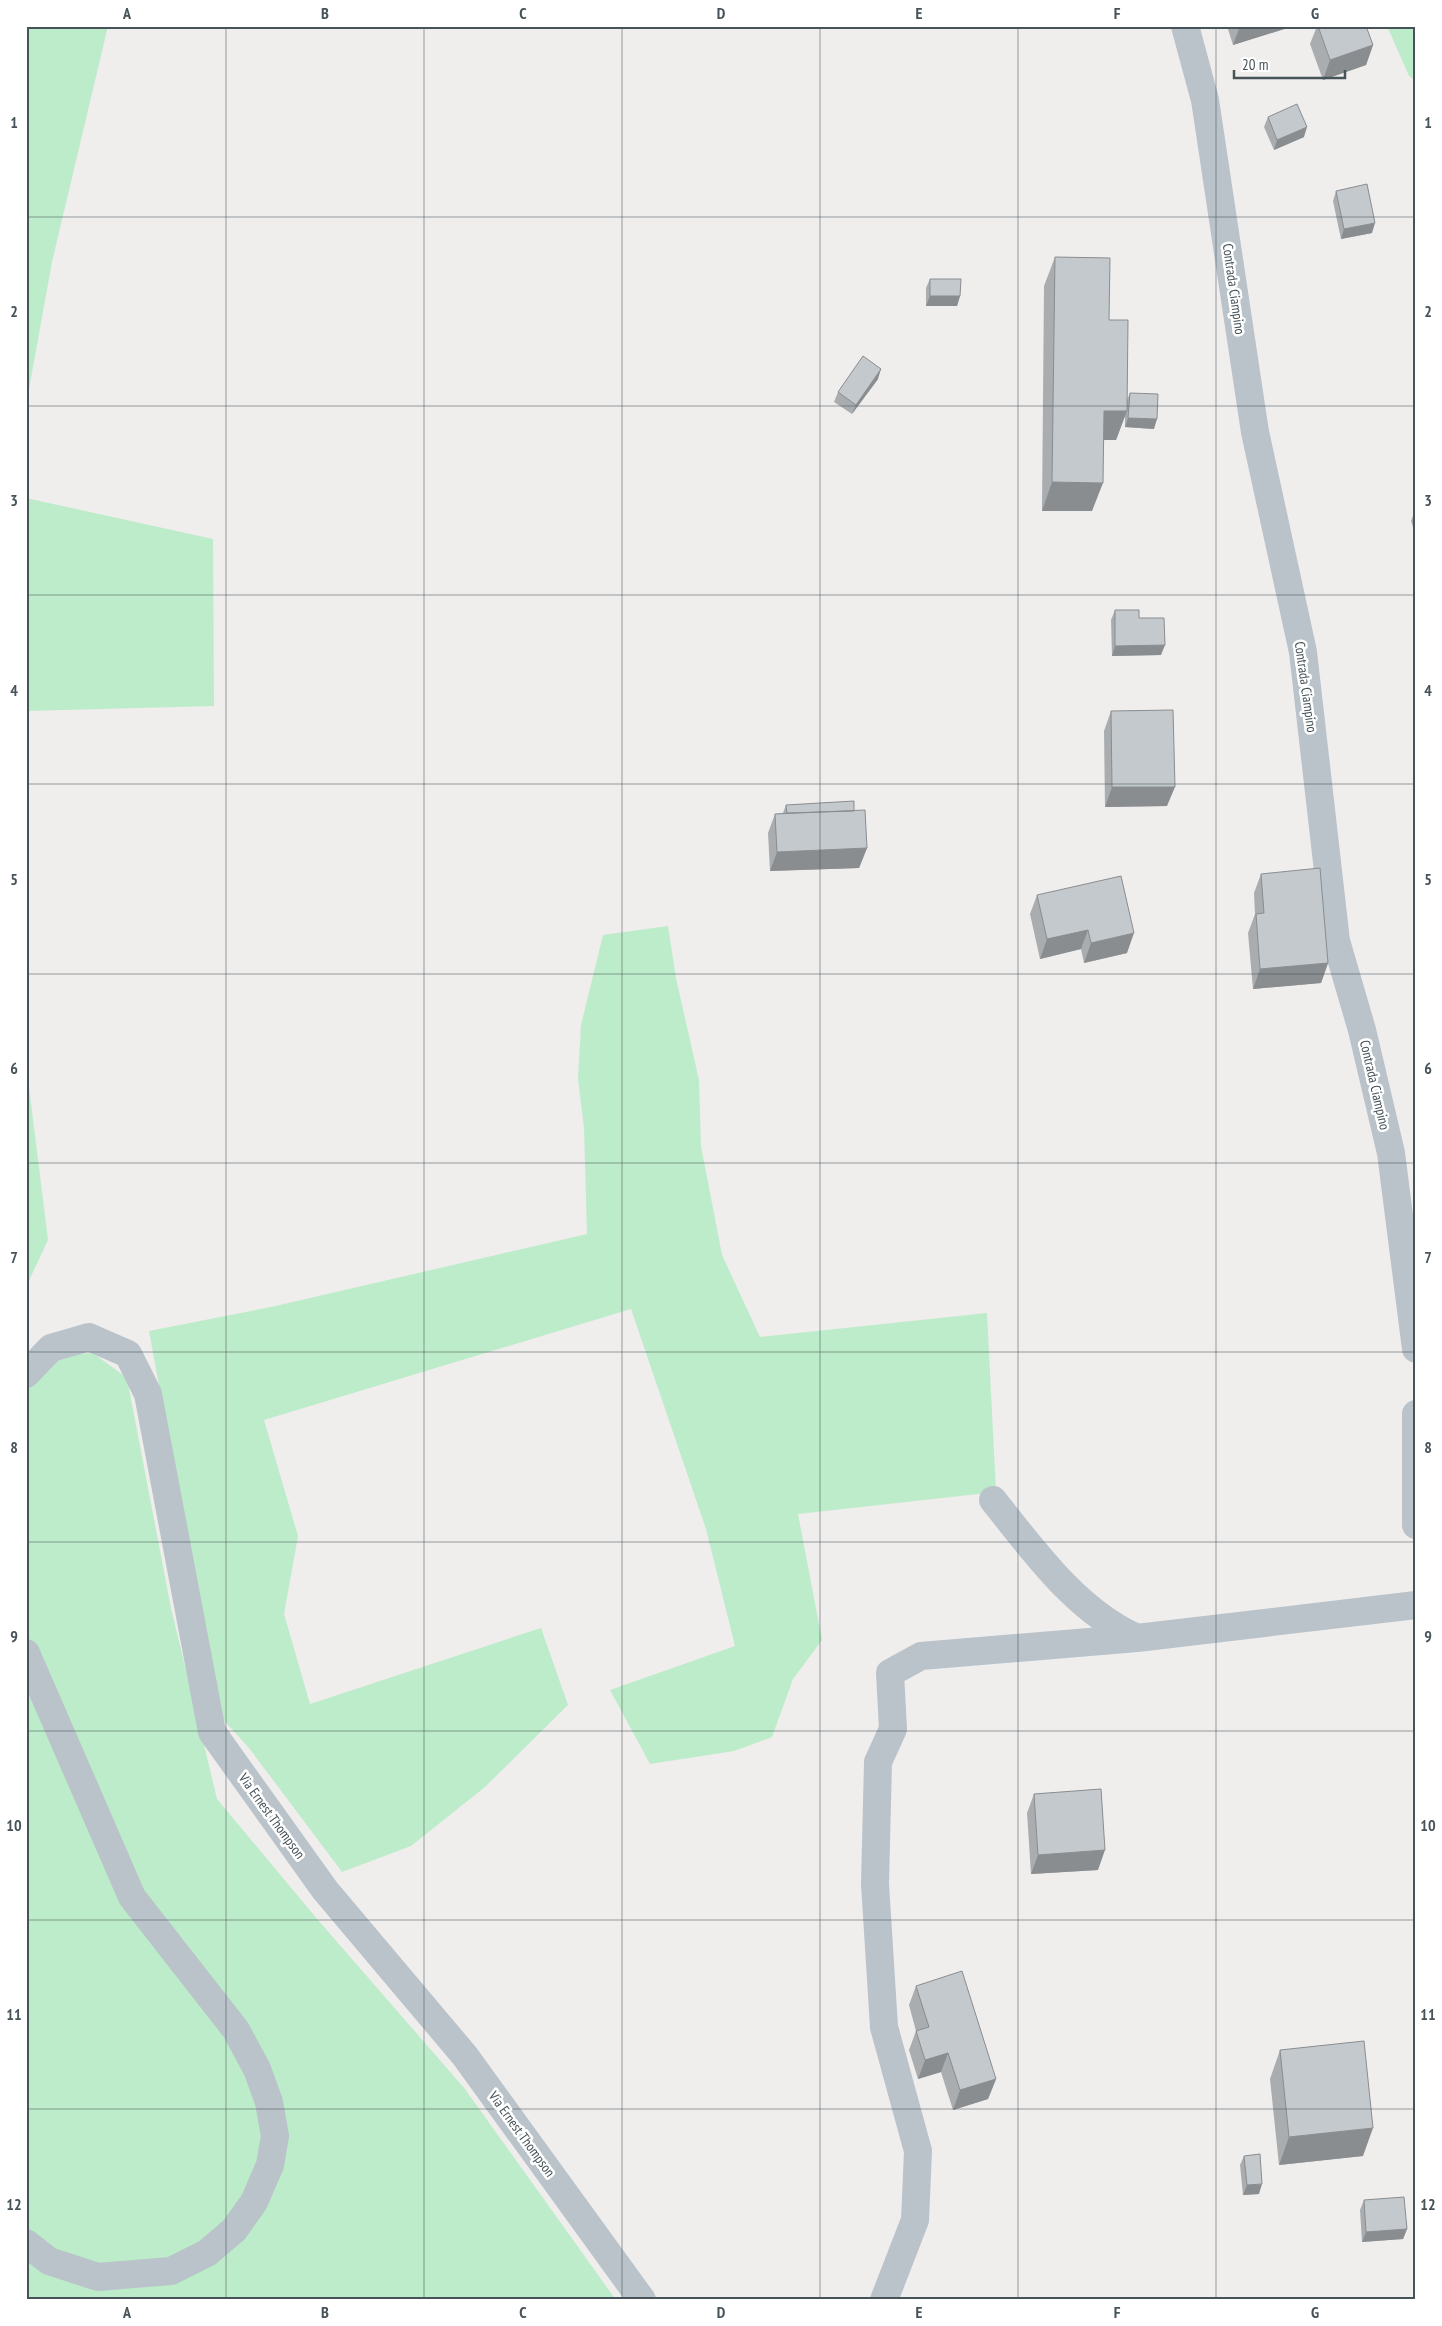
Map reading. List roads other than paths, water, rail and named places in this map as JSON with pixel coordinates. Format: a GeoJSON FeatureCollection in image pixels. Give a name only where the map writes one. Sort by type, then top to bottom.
{"type":"FeatureCollection","features":[{"type":"Feature","properties":{"kind":"street","name":"Contrada Ciampino"},"geometry":{"type":"LineString","coordinates":[[1185,26],[1206,100],[1255,432],[1303,652],[1336,941],[1362,1030],[1391,1153],[1416,1349]]}},
{"type":"Feature","properties":{"kind":"street","name":"Via Ernest Thompson"},"geometry":{"type":"LineString","coordinates":[[26,1374],[51,1348],[89,1337],[128,1354],[148,1394],[212,1732],[325,1890],[465,2056],[642,2300]]}},
{"type":"Feature","properties":{"kind":"street"},"geometry":{"type":"LineString","coordinates":[[1416,1414],[1416,1525]]}},
{"type":"Feature","properties":{"kind":"street"},"geometry":{"type":"LineString","coordinates":[[993,1500],[1052,1574],[1116,1628],[1137,1638]]}},
{"type":"Feature","properties":{"kind":"street"},"geometry":{"type":"LineString","coordinates":[[884,2300],[915,2220],[918,2150],[884,2027],[876,1893],[878,1762],[893,1729],[890,1673],[921,1656],[1137,1638],[1416,1605]]}},
{"type":"Feature","properties":{"kind":"street"},"geometry":{"type":"LineString","coordinates":[[26,1653],[132,1897],[236,2030],[257,2069],[269,2102],[275,2136],[267,2173],[254,2202],[234,2230],[207,2253],[171,2271],[98,2277],[50,2261],[26,2243]]}}]}
